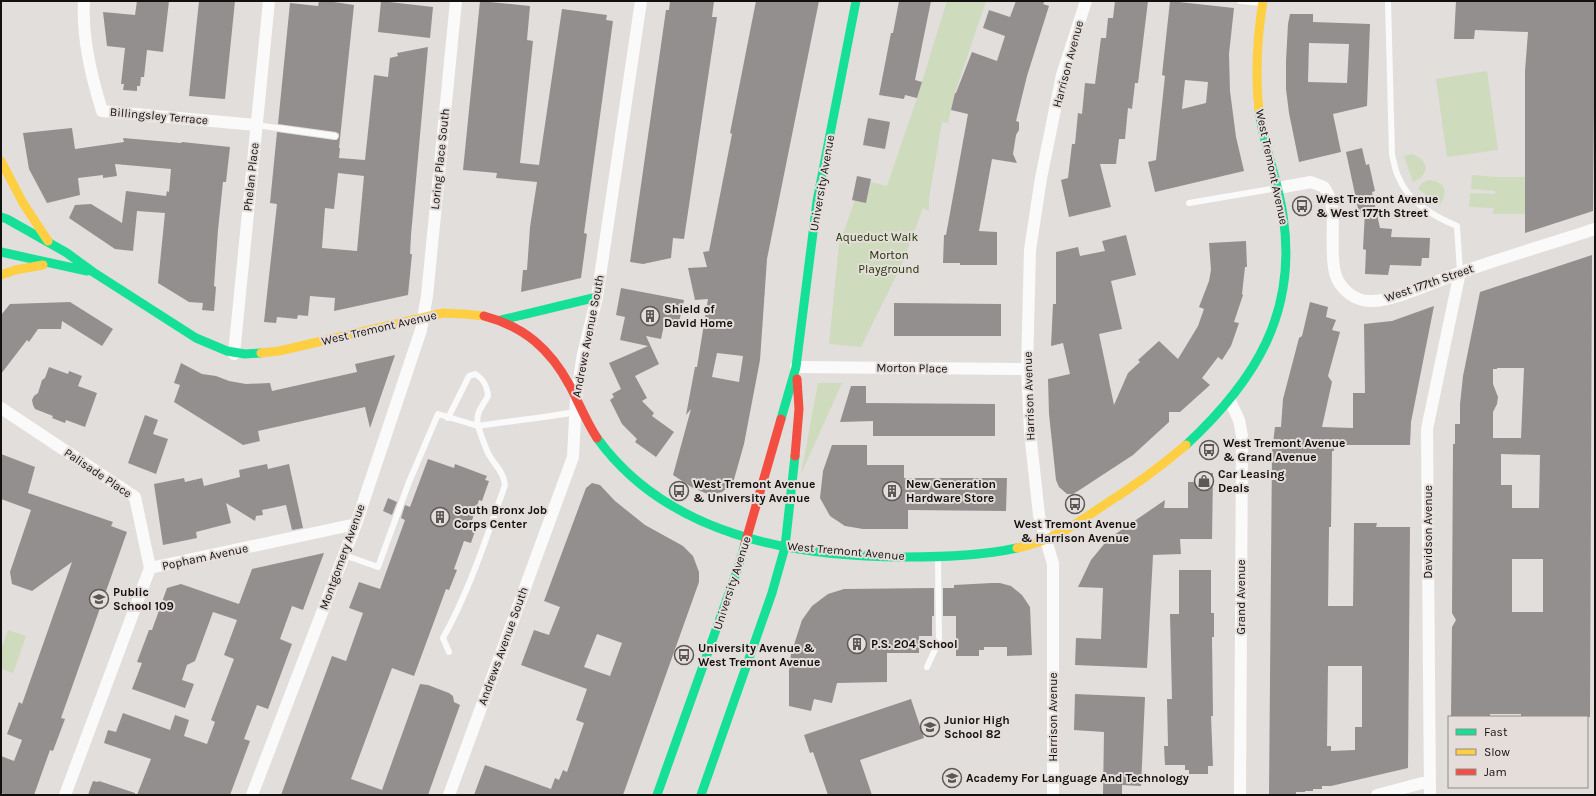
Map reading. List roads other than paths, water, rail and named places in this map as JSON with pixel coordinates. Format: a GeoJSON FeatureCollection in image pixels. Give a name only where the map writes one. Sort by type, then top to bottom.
{"type":"FeatureCollection","features":[{"type":"Feature","properties":{"kind":"main road","name":"University Avenue"},"geometry":{"type":"LineString","coordinates":[[657,795],[738,568],[796,367],[817,200],[856,1]]}},
{"type":"Feature","properties":{"kind":"main road","name":"West Tremont Avenue"},"geometry":{"type":"LineString","coordinates":[[1,217],[48,241],[93,272],[196,338],[234,354],[254,355],[279,351],[424,317],[443,314],[459,313],[501,320],[527,334],[549,355],[564,376],[587,422],[602,445],[629,475],[644,488],[681,512],[720,530],[784,547],[808,551],[868,556],[938,557],[1006,550],[1046,540],[1067,530],[1143,479],[1198,435],[1230,401],[1248,378],[1262,353],[1281,302],[1284,282],[1286,243],[1285,223],[1278,188],[1265,140],[1258,95],[1257,50],[1262,2]]}},
{"type":"Feature","properties":{"kind":"main road"},"geometry":{"type":"LineString","coordinates":[[1,161],[23,203],[48,241]]}},
{"type":"Feature","properties":{"kind":"main road","name":"West Tremont Avenue"},"geometry":{"type":"LineString","coordinates":[[1,252],[93,272]]}},
{"type":"Feature","properties":{"kind":"main road"},"geometry":{"type":"LineString","coordinates":[[1,275],[24,268],[55,264]]}},
{"type":"Feature","properties":{"kind":"main road"},"geometry":{"type":"LineString","coordinates":[[501,320],[597,297]]}},
{"type":"Feature","properties":{"kind":"main road","name":"University Avenue"},"geometry":{"type":"LineString","coordinates":[[701,795],[772,593],[784,547],[791,502],[799,409],[796,367]]}},
{"type":"Feature","properties":{"kind":"street","name":"Billingsley Terrace"},"geometry":{"type":"LineString","coordinates":[[84,1],[86,44],[93,79],[102,111],[256,125]]}},
{"type":"Feature","properties":{"kind":"street","name":"Phelan Place"},"geometry":{"type":"LineString","coordinates":[[234,354],[269,1]]}},
{"type":"Feature","properties":{"kind":"street","name":"Loring Place South"},"geometry":{"type":"LineString","coordinates":[[424,317],[456,1]]}},
{"type":"Feature","properties":{"kind":"street","name":"Andrews Avenue South"},"geometry":{"type":"LineString","coordinates":[[449,795],[572,456],[576,399],[583,354],[597,297],[641,1]]}},
{"type":"Feature","properties":{"kind":"street","name":"Harrison Avenue"},"geometry":{"type":"LineString","coordinates":[[1053,795],[1053,564],[1039,515],[1030,432],[1027,369],[1030,250],[1041,178],[1062,75],[1086,1]]}},
{"type":"Feature","properties":{"kind":"street","name":"West 177th Street"},"geometry":{"type":"LineString","coordinates":[[1278,188],[1311,182],[1324,187],[1329,196],[1332,207],[1334,272],[1339,284],[1349,294],[1361,301],[1374,301],[1402,294],[1460,272],[1595,229]]}},
{"type":"Feature","properties":{"kind":"street","name":"Davidson Avenue"},"geometry":{"type":"LineString","coordinates":[[1430,795],[1427,429],[1460,272]]}},
{"type":"Feature","properties":{"kind":"street","name":"Montgomery Avenue"},"geometry":{"type":"LineString","coordinates":[[252,795],[356,524],[421,330],[424,317]]}},
{"type":"Feature","properties":{"kind":"street","name":"Morton Place"},"geometry":{"type":"LineString","coordinates":[[796,367],[1027,369]]}},
{"type":"Feature","properties":{"kind":"street","name":"Grand Avenue"},"geometry":{"type":"LineString","coordinates":[[1230,401],[1239,420],[1242,436],[1240,795]]}},
{"type":"Feature","properties":{"kind":"street","name":"Palisade Place"},"geometry":{"type":"LineString","coordinates":[[1,408],[135,497],[150,568]]}},
{"type":"Feature","properties":{"kind":"street","name":"Popham Avenue"},"geometry":{"type":"LineString","coordinates":[[65,795],[150,568],[356,524]]}},
{"type":"Feature","properties":{"kind":"street"},"geometry":{"type":"LineString","coordinates":[[1377,795],[1430,781]]}},
{"type":"Feature","properties":{"kind":"lane"},"geometry":{"type":"LineString","coordinates":[[1240,1],[1262,2]]}},
{"type":"Feature","properties":{"kind":"lane"},"geometry":{"type":"LineString","coordinates":[[1388,1],[1392,155],[1397,176],[1408,194],[1423,208],[1457,226],[1460,272]]}},
{"type":"Feature","properties":{"kind":"lane"},"geometry":{"type":"LineString","coordinates":[[256,125],[335,136]]}},
{"type":"Feature","properties":{"kind":"lane"},"geometry":{"type":"LineString","coordinates":[[1189,204],[1278,188]]}},
{"type":"Feature","properties":{"kind":"lane"},"geometry":{"type":"LineString","coordinates":[[448,418],[469,376],[475,374],[483,380],[488,396],[478,411],[476,418],[488,452],[493,461],[501,470],[505,485],[460,604],[443,638],[449,652]]}},
{"type":"Feature","properties":{"kind":"lane"},"geometry":{"type":"LineString","coordinates":[[344,555],[378,568],[409,482],[438,414],[478,426],[508,421],[549,418],[575,412]]}},
{"type":"Feature","properties":{"kind":"lane"},"geometry":{"type":"LineString","coordinates":[[927,666],[939,641],[938,557]]}},
{"type":"Feature","properties":{"kind":"place","name":"West Tremont Avenue & West 177th Street"},"geometry":{"type":"Point","coordinates":[1302,206]}},
{"type":"Feature","properties":{"kind":"place","name":"Shield of David Home"},"geometry":{"type":"Point","coordinates":[650,316]}},
{"type":"Feature","properties":{"kind":"place","name":"West Tremont Avenue & Grand Avenue"},"geometry":{"type":"Point","coordinates":[1209,450]}},
{"type":"Feature","properties":{"kind":"place","name":"Car Leasing Deals"},"geometry":{"type":"Point","coordinates":[1204,481]}},
{"type":"Feature","properties":{"kind":"place","name":"West Tremont Avenue & University Avenue"},"geometry":{"type":"Point","coordinates":[679,491]}},
{"type":"Feature","properties":{"kind":"place","name":"New Generation Hardware Store"},"geometry":{"type":"Point","coordinates":[892,491]}},
{"type":"Feature","properties":{"kind":"place","name":"West Tremont Avenue & Harrison Avenue"},"geometry":{"type":"Point","coordinates":[1075,504]}},
{"type":"Feature","properties":{"kind":"place","name":"South Bronx Job Corps Center"},"geometry":{"type":"Point","coordinates":[440,517]}},
{"type":"Feature","properties":{"kind":"place","name":"Public School 109"},"geometry":{"type":"Point","coordinates":[99,599]}},
{"type":"Feature","properties":{"kind":"place","name":"P.S. 204 School"},"geometry":{"type":"Point","coordinates":[857,644]}},
{"type":"Feature","properties":{"kind":"place","name":"University Avenue & West Tremont Avenue"},"geometry":{"type":"Point","coordinates":[684,655]}},
{"type":"Feature","properties":{"kind":"place","name":"Junior High School 82"},"geometry":{"type":"Point","coordinates":[930,727]}},
{"type":"Feature","properties":{"kind":"place","name":"Academy For Language And Technology"},"geometry":{"type":"Point","coordinates":[952,778]}},
{"type":"Feature","properties":{"kind":"park label","name":"Aqueduct Walk"},"geometry":{"type":"Point","coordinates":[877,237]}},
{"type":"Feature","properties":{"kind":"park label","name":"Morton Playground"},"geometry":{"type":"Point","coordinates":[889,262]}}]}
